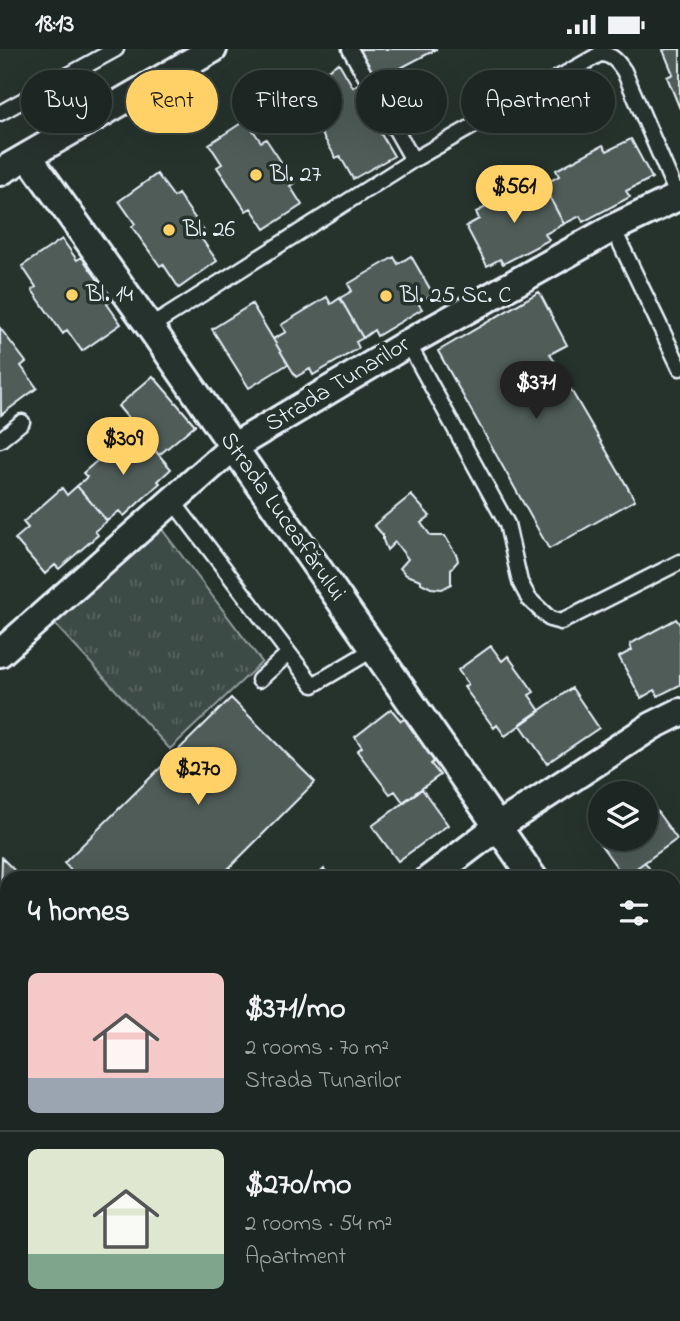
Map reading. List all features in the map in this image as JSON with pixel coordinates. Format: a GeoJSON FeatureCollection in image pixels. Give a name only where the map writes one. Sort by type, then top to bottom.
{"type":"FeatureCollection","features":[{"type":"Feature","properties":{"kind":"street"},"geometry":{"type":"LineString","coordinates":[[0,172],[213,49]]}},
{"type":"Feature","properties":{"kind":"street","name":"Strada Luceafărului"},"geometry":{"type":"LineString","coordinates":[[28,156],[528,871]]}},
{"type":"Feature","properties":{"kind":"street","name":"Strada Tunarilor"},"geometry":{"type":"LineString","coordinates":[[0,653],[233,447],[408,343],[614,228],[679,197]]}},
{"type":"Feature","properties":{"kind":"street"},"geometry":{"type":"LineString","coordinates":[[440,871],[498,827],[652,726],[680,712]]}},
{"type":"Feature","properties":{"kind":"lane"},"geometry":{"type":"LineString","coordinates":[[0,113],[116,49]]}},
{"type":"Feature","properties":{"kind":"lane"},"geometry":{"type":"LineString","coordinates":[[351,49],[412,160]]}},
{"type":"Feature","properties":{"kind":"lane"},"geometry":{"type":"LineString","coordinates":[[150,327],[412,160],[593,56],[607,54],[617,61],[624,71],[679,197]]}},
{"type":"Feature","properties":{"kind":"lane"},"geometry":{"type":"LineString","coordinates":[[614,228],[680,368]]}},
{"type":"Feature","properties":{"kind":"lane"},"geometry":{"type":"LineString","coordinates":[[408,343],[507,524],[520,582],[530,599],[550,619],[561,622],[680,562]]}},
{"type":"Feature","properties":{"kind":"lane"},"geometry":{"type":"LineString","coordinates":[[0,440],[22,422]]}},
{"type":"Feature","properties":{"kind":"lane"},"geometry":{"type":"LineString","coordinates":[[172,499],[313,685],[374,649]]}},
{"type":"Feature","properties":{"kind":"lane"},"geometry":{"type":"LineString","coordinates":[[259,680],[288,654]]}},
{"type":"Feature","properties":{"kind":"green space"},"geometry":{"type":"Polygon","coordinates":[[[161,528],[262,662],[170,749],[50,619],[161,528]]]}},
{"type":"Feature","properties":{"kind":"building"},"geometry":{"type":"Polygon","coordinates":[[[357,49],[437,49],[397,70],[368,70],[357,49]]]}},
{"type":"Feature","properties":{"kind":"building"},"geometry":{"type":"Polygon","coordinates":[[[680,49],[680,109],[667,77],[673,74],[663,50],[680,49]]]}},
{"type":"Feature","properties":{"kind":"building"},"geometry":{"type":"Polygon","coordinates":[[[339,63],[353,87],[356,85],[356,133],[383,133],[394,156],[353,179],[340,156],[336,158],[321,133],[342,133],[342,70],[327,70],[339,63]]]}},
{"type":"Feature","properties":{"kind":"building","name":"Bl. 27"},"geometry":{"type":"Polygon","coordinates":[[[232,129],[232,133],[255,133],[261,142],[266,139],[295,183],[290,186],[302,205],[265,229],[251,208],[246,211],[217,167],[222,164],[209,144],[232,129]]]}},
{"type":"Feature","properties":{"kind":"building"},"geometry":{"type":"Polygon","coordinates":[[[631,139],[652,178],[626,191],[630,197],[583,222],[580,216],[564,224],[543,185],[559,176],[556,170],[603,145],[607,151],[631,139]]]}},
{"type":"Feature","properties":{"kind":"building","name":"Bl. 26"},"geometry":{"type":"Polygon","coordinates":[[[157,174],[174,197],[178,194],[206,234],[201,238],[217,261],[179,288],[132,227],[135,224],[119,201],[157,174]]]}},
{"type":"Feature","properties":{"kind":"building"},"geometry":{"type":"Polygon","coordinates":[[[543,185],[564,224],[545,234],[549,240],[503,264],[500,259],[487,266],[466,226],[479,219],[476,212],[525,187],[527,193],[543,185]]]}},
{"type":"Feature","properties":{"kind":"building","name":"Bl. 14"},"geometry":{"type":"Polygon","coordinates":[[[62,239],[77,260],[82,257],[112,300],[107,304],[121,324],[82,351],[67,330],[63,334],[32,290],[36,287],[22,266],[62,239]]]}},
{"type":"Feature","properties":{"kind":"building","name":"Bl. 25 Sc. C"},"geometry":{"type":"Polygon","coordinates":[[[411,256],[433,294],[418,303],[422,309],[377,336],[374,330],[363,338],[340,298],[352,291],[348,284],[394,257],[398,264],[411,256]]]}},
{"type":"Feature","properties":{"kind":"building"},"geometry":{"type":"Polygon","coordinates":[[[539,292],[567,345],[550,354],[635,500],[549,549],[438,351],[539,292]]]}},
{"type":"Feature","properties":{"kind":"building"},"geometry":{"type":"Polygon","coordinates":[[[327,297],[331,304],[340,298],[363,338],[356,342],[359,348],[313,375],[310,369],[296,377],[273,339],[286,332],[281,325],[327,297]]]}},
{"type":"Feature","properties":{"kind":"building"},"geometry":{"type":"Polygon","coordinates":[[[252,304],[288,364],[249,388],[212,329],[252,304]]]}},
{"type":"Feature","properties":{"kind":"building"},"geometry":{"type":"Polygon","coordinates":[[[0,328],[26,362],[21,366],[37,388],[1,415],[0,328]]]}},
{"type":"Feature","properties":{"kind":"building"},"geometry":{"type":"Polygon","coordinates":[[[153,376],[195,425],[159,455],[118,406],[153,376]]]}},
{"type":"Feature","properties":{"kind":"building"},"geometry":{"type":"Polygon","coordinates":[[[140,433],[171,469],[158,481],[160,483],[124,516],[119,511],[107,521],[77,486],[87,477],[83,473],[122,439],[127,445],[140,433]]]}},
{"type":"Feature","properties":{"kind":"building"},"geometry":{"type":"Polygon","coordinates":[[[77,486],[107,521],[95,531],[98,535],[59,569],[55,565],[45,574],[15,539],[28,528],[23,522],[62,488],[67,495],[77,486]]]}},
{"type":"Feature","properties":{"kind":"building"},"geometry":{"type":"Polygon","coordinates":[[[411,495],[430,516],[421,523],[431,536],[445,536],[457,556],[458,561],[451,569],[451,584],[442,589],[431,588],[421,583],[421,580],[406,575],[400,568],[408,559],[395,542],[387,550],[383,535],[374,525],[411,495]]]}},
{"type":"Feature","properties":{"kind":"building"},"geometry":{"type":"Polygon","coordinates":[[[676,619],[680,625],[680,685],[658,696],[655,690],[641,698],[619,657],[632,650],[630,644],[676,619]]]}},
{"type":"Feature","properties":{"kind":"building"},"geometry":{"type":"Polygon","coordinates":[[[491,646],[502,661],[508,656],[534,692],[529,695],[540,711],[505,736],[497,725],[494,728],[464,687],[468,684],[458,670],[491,646]]]}},
{"type":"Feature","properties":{"kind":"building"},"geometry":{"type":"Polygon","coordinates":[[[572,688],[599,728],[547,763],[520,724],[572,688]]]}},
{"type":"Feature","properties":{"kind":"building"},"geometry":{"type":"Polygon","coordinates":[[[231,698],[315,782],[226,871],[72,871],[64,863],[231,698]]]}},
{"type":"Feature","properties":{"kind":"building"},"geometry":{"type":"Polygon","coordinates":[[[391,709],[401,721],[406,718],[437,759],[431,764],[440,775],[403,802],[395,791],[390,794],[357,751],[362,747],[355,737],[391,709]]]}},
{"type":"Feature","properties":{"kind":"building"},"geometry":{"type":"Polygon","coordinates":[[[422,789],[448,825],[398,861],[372,826],[422,789]]]}},
{"type":"Feature","properties":{"kind":"building"},"geometry":{"type":"Polygon","coordinates":[[[658,813],[677,839],[632,871],[620,871],[605,851],[658,851],[658,813]]]}},
{"type":"Feature","properties":{"kind":"building"},"geometry":{"type":"Polygon","coordinates":[[[2,858],[15,871],[2,871],[2,858]]]}},
{"type":"Feature","properties":{"kind":"building"},"geometry":{"type":"Polygon","coordinates":[[[645,862],[651,871],[633,871],[645,862]]]}},
{"type":"Feature","properties":{"kind":"place","name":"Bl. 27"},"geometry":{"type":"Point","coordinates":[256,175]}},
{"type":"Feature","properties":{"kind":"place","name":"Bl. 26"},"geometry":{"type":"Point","coordinates":[169,230]}},
{"type":"Feature","properties":{"kind":"place","name":"Bl. 14"},"geometry":{"type":"Point","coordinates":[72,295]}},
{"type":"Feature","properties":{"kind":"place","name":"Bl. 25 Sc. C"},"geometry":{"type":"Point","coordinates":[386,296]}}]}
